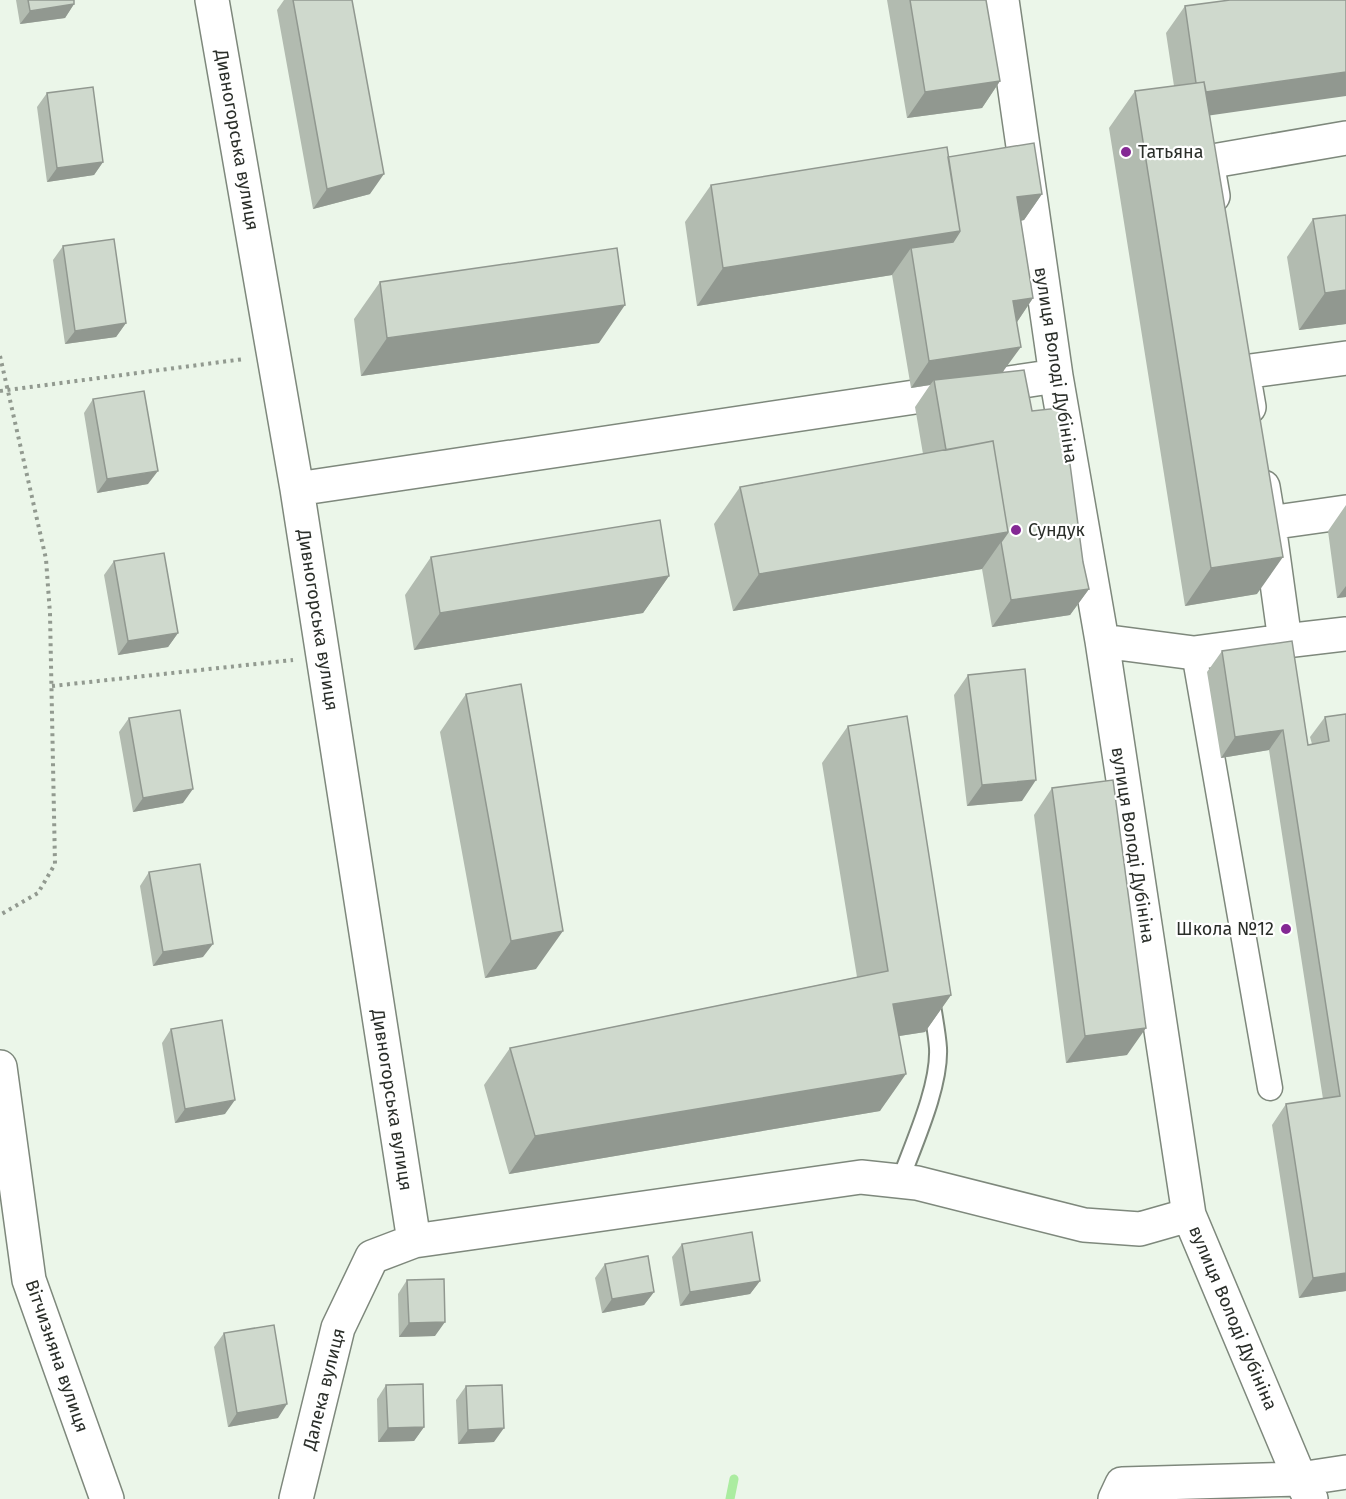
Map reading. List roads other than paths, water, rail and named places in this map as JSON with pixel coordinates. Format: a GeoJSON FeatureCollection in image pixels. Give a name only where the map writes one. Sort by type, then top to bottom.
{"type":"FeatureCollection","features":[{"type":"Feature","properties":{"kind":"street","name":"Дивногорська вулиця"},"geometry":{"type":"LineString","coordinates":[[212,0],[297,489],[414,1241]]}},
{"type":"Feature","properties":{"kind":"street","name":"вулиця Володі Дубініна"},"geometry":{"type":"LineString","coordinates":[[1002,0],[1056,376],[1102,641],[1189,1215],[1306,1489]]}},
{"type":"Feature","properties":{"kind":"street"},"geometry":{"type":"LineString","coordinates":[[1217,220],[1208,162],[1346,138]]}},
{"type":"Feature","properties":{"kind":"street"},"geometry":{"type":"LineString","coordinates":[[1285,641],[1269,523],[1241,361],[1346,358]]}},
{"type":"Feature","properties":{"kind":"street"},"geometry":{"type":"LineString","coordinates":[[297,489],[1056,376]]}},
{"type":"Feature","properties":{"kind":"street"},"geometry":{"type":"LineString","coordinates":[[1269,523],[1346,512]]}},
{"type":"Feature","properties":{"kind":"street"},"geometry":{"type":"LineString","coordinates":[[1102,641],[1194,653],[1346,634]]}},
{"type":"Feature","properties":{"kind":"street"},"geometry":{"type":"LineString","coordinates":[[1194,653],[1270,1088]]}},
{"type":"Feature","properties":{"kind":"street","name":"Вітчизняна вулиця"},"geometry":{"type":"LineString","coordinates":[[0,1067],[29,1280],[107,1499]]}},
{"type":"Feature","properties":{"kind":"street","name":"Далека вулиця"},"geometry":{"type":"LineString","coordinates":[[296,1499],[338,1328],[372,1257],[414,1241],[861,1177],[917,1183],[1084,1225],[1140,1229],[1189,1215]]}},
{"type":"Feature","properties":{"kind":"street"},"geometry":{"type":"LineString","coordinates":[[1115,1499],[1122,1484],[1306,1489],[1346,1472]]}},
{"type":"Feature","properties":{"kind":"lane"},"geometry":{"type":"LineString","coordinates":[[900,1181],[935,1080],[938,1050],[928,980]]}},
{"type":"Feature","properties":{"kind":"waterway"},"geometry":{"type":"LineString","coordinates":[[730,1499],[734,1479]]}},
{"type":"Feature","properties":{"kind":"place","name":"Татьяна"},"geometry":{"type":"Point","coordinates":[1126,152]}},
{"type":"Feature","properties":{"kind":"place","name":"Сундук"},"geometry":{"type":"Point","coordinates":[1016,530]}},
{"type":"Feature","properties":{"kind":"place","name":"Школа №12"},"geometry":{"type":"Point","coordinates":[1286,929]}}]}
